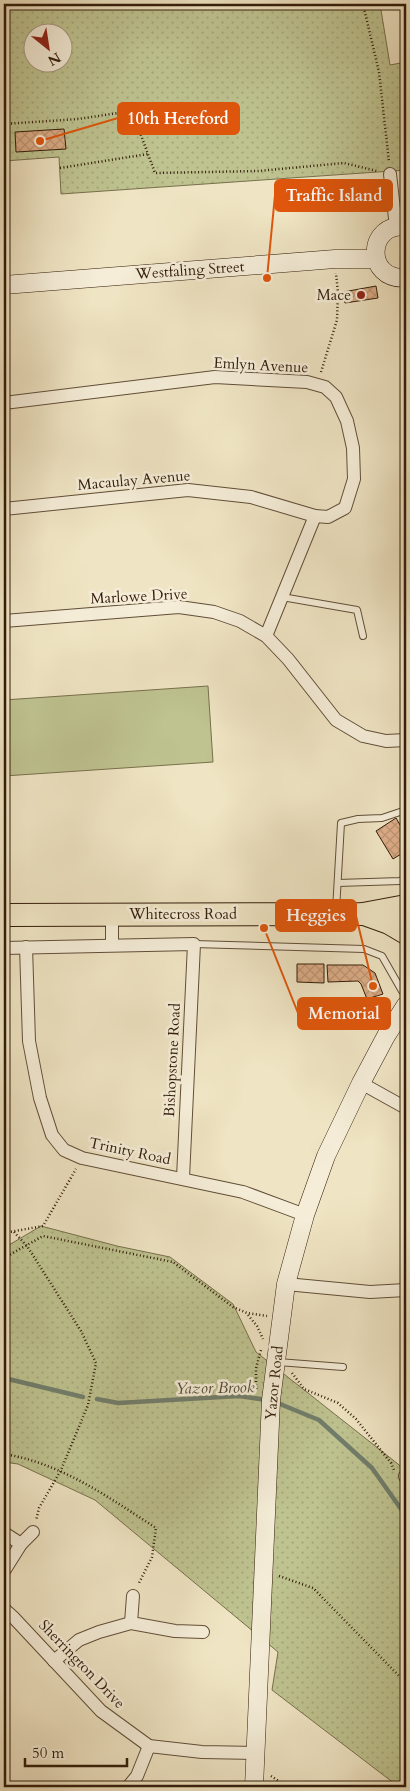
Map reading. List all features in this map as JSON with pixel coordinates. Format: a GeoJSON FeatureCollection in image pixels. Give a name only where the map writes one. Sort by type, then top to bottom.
{"type":"FeatureCollection","features":[{"type":"Feature","properties":{"kind":"highway","name":"Whitecross Road"},"geometry":{"type":"LineString","coordinates":[[4,915],[363,914],[406,906]]}},
{"type":"Feature","properties":{"kind":"highway","name":"Whitecross Road"},"geometry":{"type":"LineString","coordinates":[[363,914],[389,923],[406,932]]}},
{"type":"Feature","properties":{"kind":"street"},"geometry":{"type":"LineString","coordinates":[[390,174],[401,227],[383,234],[375,250],[376,259],[380,268],[387,274],[396,278],[406,279]]}},
{"type":"Feature","properties":{"kind":"street","name":"Westfaling Street"},"geometry":{"type":"LineString","coordinates":[[4,285],[335,259],[376,259]]}},
{"type":"Feature","properties":{"kind":"street","name":"Emlyn Avenue"},"geometry":{"type":"LineString","coordinates":[[4,403],[215,376],[307,382],[325,387],[336,397],[346,421],[353,448],[354,479],[345,508],[328,517],[315,516]]}},
{"type":"Feature","properties":{"kind":"street","name":"Macaulay Avenue"},"geometry":{"type":"LineString","coordinates":[[4,509],[188,490],[251,497],[315,516]]}},
{"type":"Feature","properties":{"kind":"street"},"geometry":{"type":"LineString","coordinates":[[266,636],[315,516]]}},
{"type":"Feature","properties":{"kind":"street","name":"Marlowe Drive"},"geometry":{"type":"LineString","coordinates":[[4,621],[179,607],[214,612],[240,621],[266,636],[288,659],[336,720],[363,736],[386,741],[406,740]]}},
{"type":"Feature","properties":{"kind":"street"},"geometry":{"type":"LineString","coordinates":[[112,915],[112,946]]}},
{"type":"Feature","properties":{"kind":"street"},"geometry":{"type":"LineString","coordinates":[[4,948],[194,944]]}},
{"type":"Feature","properties":{"kind":"street","name":"Bishopstone Road"},"geometry":{"type":"LineString","coordinates":[[183,1178],[194,944]]}},
{"type":"Feature","properties":{"kind":"street","name":"Trinity Road"},"geometry":{"type":"LineString","coordinates":[[26,947],[29,1041],[40,1098],[52,1135],[64,1150],[82,1158],[242,1192],[305,1215]]}},
{"type":"Feature","properties":{"kind":"street","name":"Yazor Road"},"geometry":{"type":"LineString","coordinates":[[254,1787],[270,1400],[280,1362],[281,1318],[286,1284],[305,1215],[326,1156],[361,1083],[386,1036],[406,1005]]}},
{"type":"Feature","properties":{"kind":"street"},"geometry":{"type":"LineString","coordinates":[[361,1083],[406,1108]]}},
{"type":"Feature","properties":{"kind":"street"},"geometry":{"type":"LineString","coordinates":[[286,1284],[370,1292],[406,1290]]}},
{"type":"Feature","properties":{"kind":"street"},"geometry":{"type":"LineString","coordinates":[[4,1571],[21,1544],[33,1532]]}},
{"type":"Feature","properties":{"kind":"street"},"geometry":{"type":"LineString","coordinates":[[4,1533],[21,1544]]}},
{"type":"Feature","properties":{"kind":"street"},"geometry":{"type":"LineString","coordinates":[[131,1623],[133,1596]]}},
{"type":"Feature","properties":{"kind":"street","name":"Sherrington Drive"},"geometry":{"type":"LineString","coordinates":[[4,1610],[14,1618],[101,1711],[149,1746],[256,1759]]}},
{"type":"Feature","properties":{"kind":"street"},"geometry":{"type":"LineString","coordinates":[[54,1661],[79,1640],[131,1623],[175,1631],[203,1632]]}},
{"type":"Feature","properties":{"kind":"street"},"geometry":{"type":"LineString","coordinates":[[128,1787],[137,1776],[149,1746]]}},
{"type":"Feature","properties":{"kind":"lane"},"geometry":{"type":"LineString","coordinates":[[282,597],[357,610],[363,636]]}},
{"type":"Feature","properties":{"kind":"lane"},"geometry":{"type":"LineString","coordinates":[[336,914],[341,823],[358,819],[382,818],[406,810]]}},
{"type":"Feature","properties":{"kind":"lane"},"geometry":{"type":"LineString","coordinates":[[338,883],[400,881],[406,877]]}},
{"type":"Feature","properties":{"kind":"lane"},"geometry":{"type":"LineString","coordinates":[[194,944],[364,949],[382,956],[402,991],[406,994]]}},
{"type":"Feature","properties":{"kind":"lane"},"geometry":{"type":"LineString","coordinates":[[280,1362],[343,1367]]}},
{"type":"Feature","properties":{"kind":"path"},"geometry":{"type":"LineString","coordinates":[[4,124],[78,119],[132,111],[155,173],[258,171],[344,163],[390,174],[379,72],[363,4]]}},
{"type":"Feature","properties":{"kind":"path"},"geometry":{"type":"LineString","coordinates":[[60,168],[148,154]]}},
{"type":"Feature","properties":{"kind":"path"},"geometry":{"type":"LineString","coordinates":[[317,385],[337,320],[338,293],[335,259]]}},
{"type":"Feature","properties":{"kind":"path"},"geometry":{"type":"LineString","coordinates":[[4,1233],[43,1226],[82,1158]]}},
{"type":"Feature","properties":{"kind":"path"},"geometry":{"type":"LineString","coordinates":[[14,1232],[27,1246],[81,1331],[96,1363],[88,1405],[61,1470],[39,1508],[33,1532]]}},
{"type":"Feature","properties":{"kind":"path"},"geometry":{"type":"LineString","coordinates":[[4,1258],[43,1236],[173,1262],[233,1307],[247,1313],[281,1318]]}},
{"type":"Feature","properties":{"kind":"path"},"geometry":{"type":"LineString","coordinates":[[247,1313],[257,1326],[263,1339]]}},
{"type":"Feature","properties":{"kind":"path"},"geometry":{"type":"LineString","coordinates":[[280,1362],[304,1389],[338,1403],[356,1419],[402,1475]]}},
{"type":"Feature","properties":{"kind":"path"},"geometry":{"type":"LineString","coordinates":[[4,1454],[18,1456],[61,1470],[156,1528],[152,1557],[133,1596]]}},
{"type":"Feature","properties":{"kind":"path"},"geometry":{"type":"LineString","coordinates":[[264,1571],[313,1588],[406,1683]]}},
{"type":"Feature","properties":{"kind":"path"},"geometry":{"type":"LineString","coordinates":[[256,1759],[288,1787]]}},
{"type":"Feature","properties":{"kind":"green space"},"geometry":{"type":"Polygon","coordinates":[[[4,4],[380,4],[390,65],[406,62],[406,170],[61,194],[59,157],[4,161],[4,4]]]}},
{"type":"Feature","properties":{"kind":"green space"},"geometry":{"type":"Polygon","coordinates":[[[208,686],[213,762],[4,776],[4,700],[208,686]]]}},
{"type":"Feature","properties":{"kind":"green space"},"geometry":{"type":"Polygon","coordinates":[[[41,1226],[117,1246],[170,1257],[233,1304],[256,1352],[398,1464],[406,1473],[406,1787],[399,1787],[272,1690],[278,1652],[95,1500],[18,1464],[4,1462],[4,1248],[41,1226]]]}},
{"type":"Feature","properties":{"kind":"building"},"geometry":{"type":"Polygon","coordinates":[[[64,129],[66,149],[16,152],[15,132],[64,129]]]}},
{"type":"Feature","properties":{"kind":"building","name":"Mace"},"geometry":{"type":"Polygon","coordinates":[[[376,286],[378,298],[345,303],[343,292],[376,286]]]}},
{"type":"Feature","properties":{"kind":"building"},"geometry":{"type":"Polygon","coordinates":[[[396,818],[406,835],[406,851],[393,859],[376,831],[396,818]]]}},
{"type":"Feature","properties":{"kind":"building"},"geometry":{"type":"Polygon","coordinates":[[[297,964],[324,964],[324,983],[297,982],[297,964]]]}},
{"type":"Feature","properties":{"kind":"building"},"geometry":{"type":"Polygon","coordinates":[[[327,965],[363,965],[375,973],[383,994],[367,999],[358,981],[328,982],[327,965]]]}},
{"type":"Feature","properties":{"kind":"waterway","name":"Yazor Brook"},"geometry":{"type":"LineString","coordinates":[[4,1378],[83,1397]]}},
{"type":"Feature","properties":{"kind":"waterway","name":"Yazor Brook"},"geometry":{"type":"LineString","coordinates":[[97,1399],[118,1403],[239,1396],[267,1400]]}},
{"type":"Feature","properties":{"kind":"waterway","name":"Yazor Brook"},"geometry":{"type":"LineString","coordinates":[[275,1402],[319,1420],[372,1468],[406,1516]]}},
{"type":"Feature","properties":{"kind":"place","name":"10th Hereford"},"geometry":{"type":"Point","coordinates":[40,141]}},
{"type":"Feature","properties":{"kind":"place","name":"Traffic Island"},"geometry":{"type":"Point","coordinates":[267,278]}},
{"type":"Feature","properties":{"kind":"place","name":"Mace"},"geometry":{"type":"Point","coordinates":[361,295]}},
{"type":"Feature","properties":{"kind":"place","name":"Memorial"},"geometry":{"type":"Point","coordinates":[264,928]}},
{"type":"Feature","properties":{"kind":"place","name":"Heggies"},"geometry":{"type":"Point","coordinates":[373,986]}}]}
